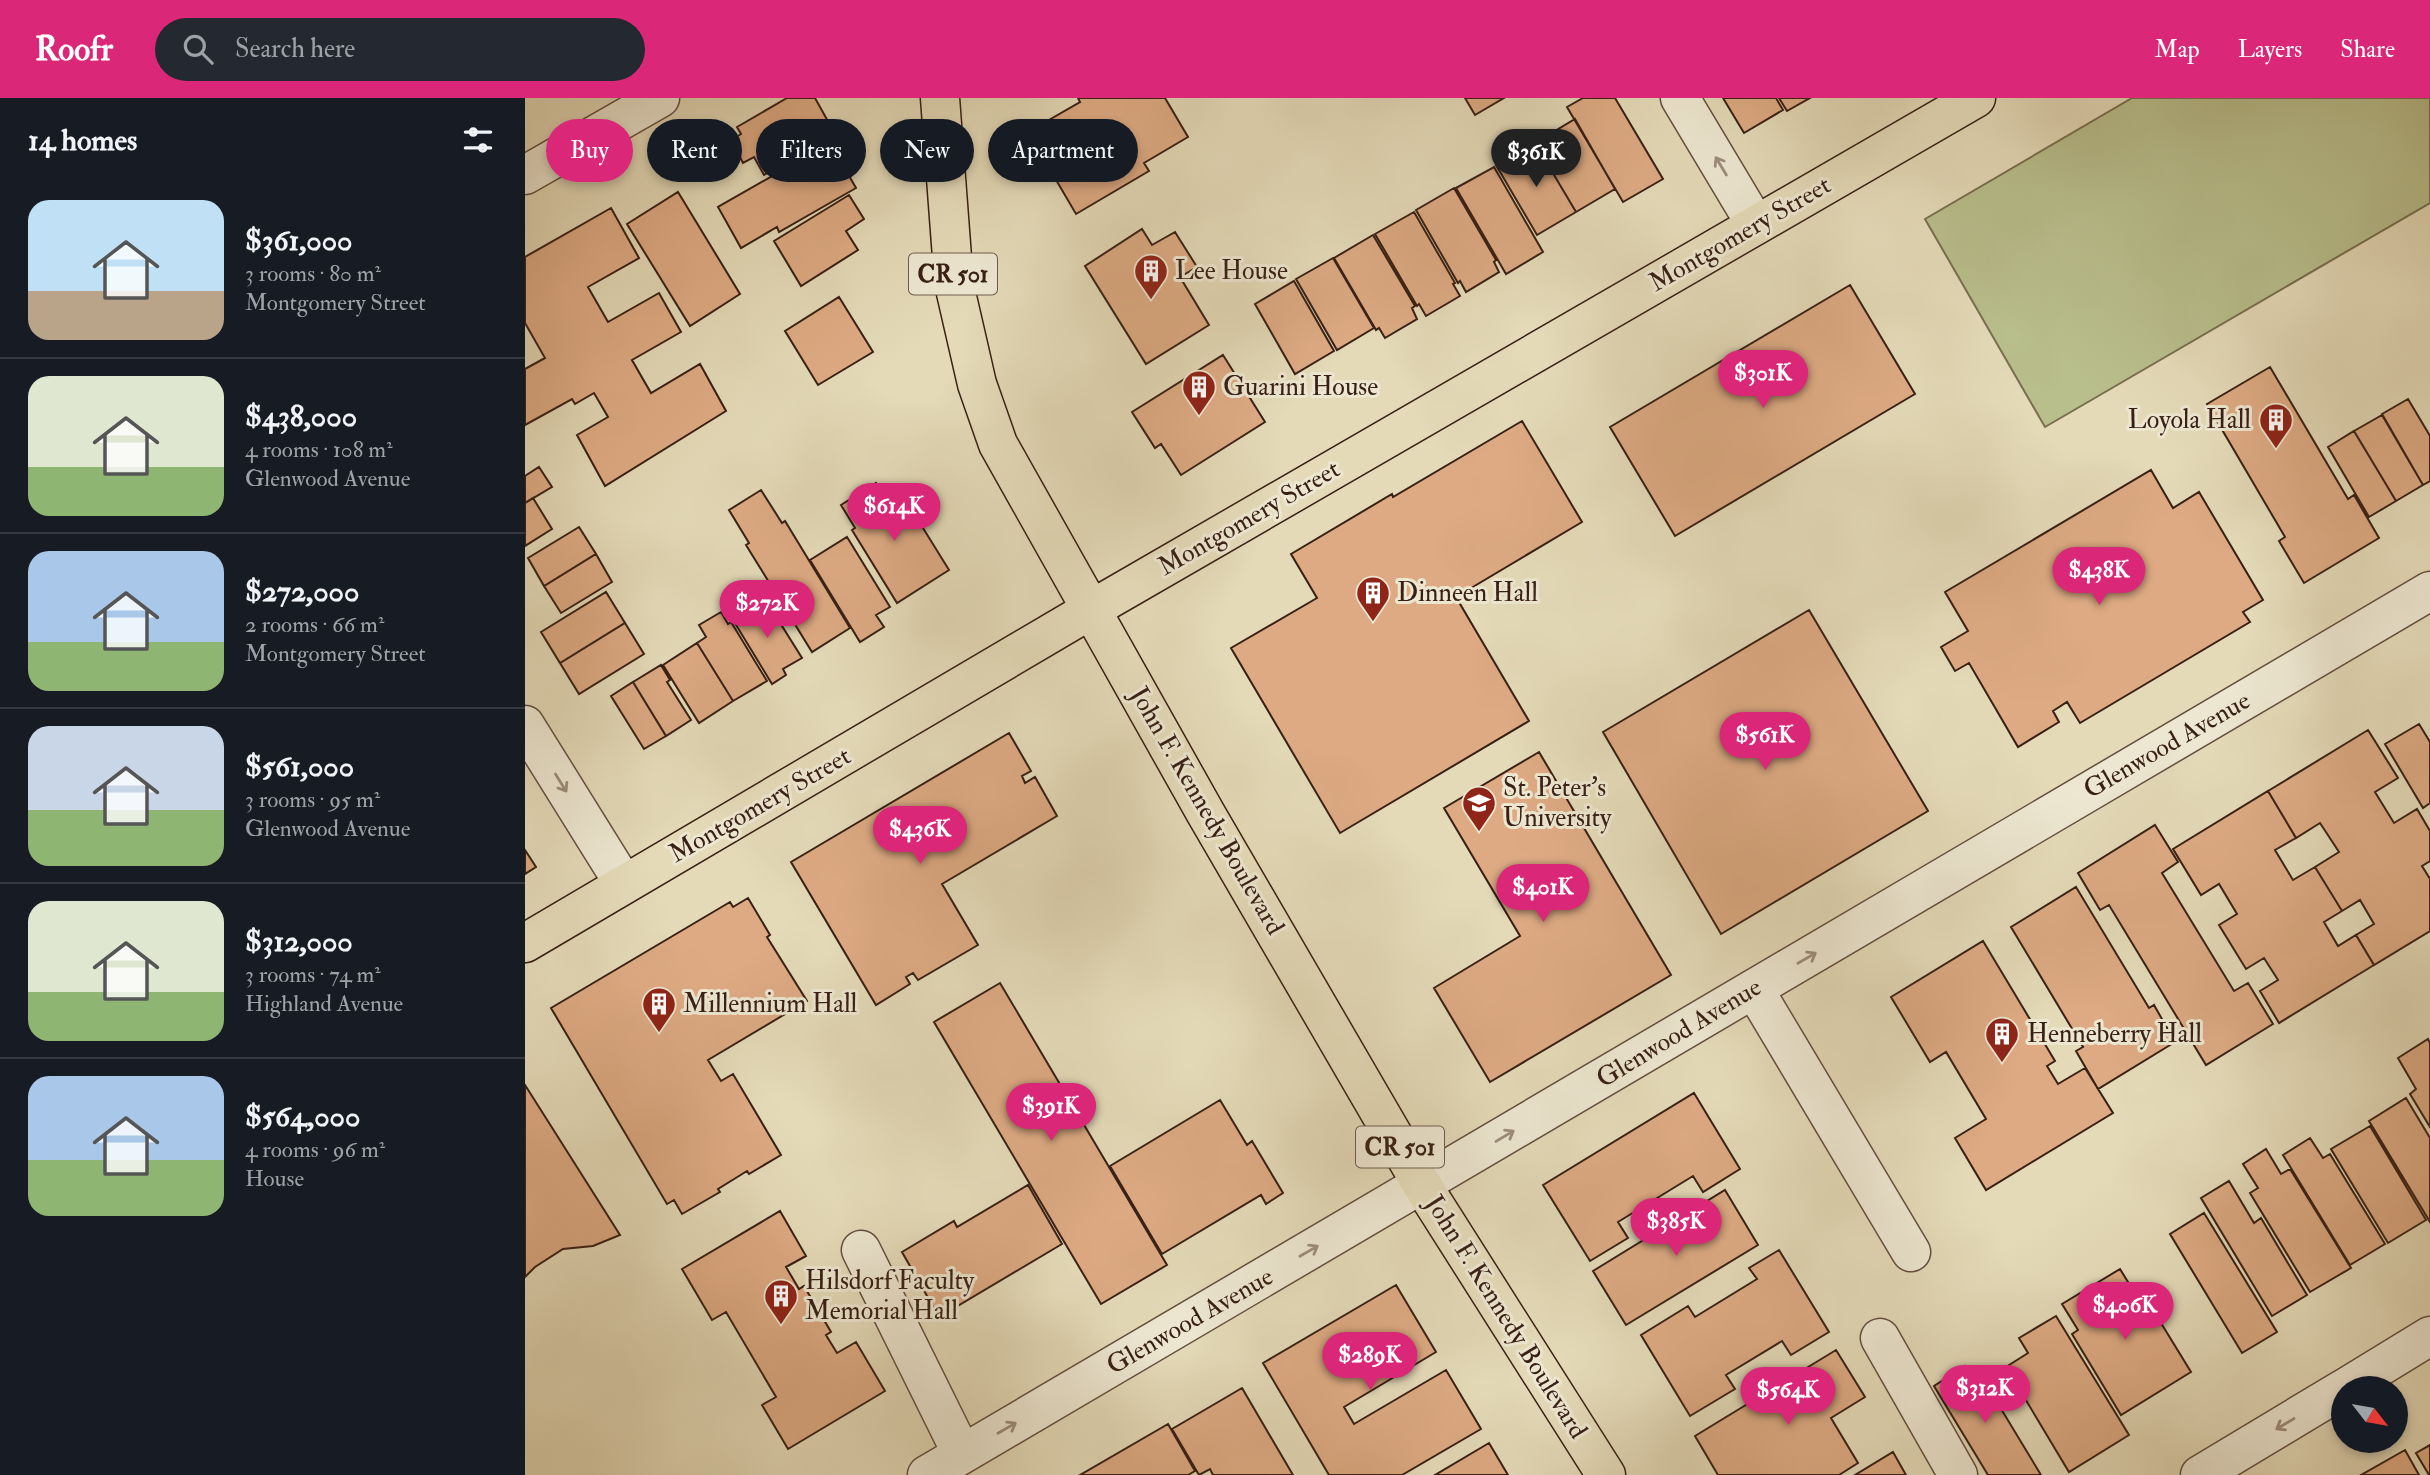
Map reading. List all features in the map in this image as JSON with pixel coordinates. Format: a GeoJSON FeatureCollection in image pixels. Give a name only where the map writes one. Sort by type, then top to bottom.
{"type":"FeatureCollection","features":[{"type":"Feature","properties":{"kind":"main road","name":"John F. Kennedy Boulevard"},"geometry":{"type":"LineString","coordinates":[[940,98],[954,284],[977,384],[999,444],[1205,812],[1422,1185],[1606,1475]]}},
{"type":"Feature","properties":{"kind":"main road","name":"Montgomery Street"},"geometry":{"type":"LineString","coordinates":[[525,943],[1092,609],[1976,98]]}},
{"type":"Feature","properties":{"kind":"street"},"geometry":{"type":"LineString","coordinates":[[525,175],[660,98]]}},
{"type":"Feature","properties":{"kind":"street"},"geometry":{"type":"LineString","coordinates":[[1680,98],[1756,225]]}},
{"type":"Feature","properties":{"kind":"street","name":"Glenwood Avenue"},"geometry":{"type":"LineString","coordinates":[[927,1475],[2430,591]]}},
{"type":"Feature","properties":{"kind":"street"},"geometry":{"type":"LineString","coordinates":[[525,725],[624,884]]}},
{"type":"Feature","properties":{"kind":"street"},"geometry":{"type":"LineString","coordinates":[[1754,989],[1911,1252]]}},
{"type":"Feature","properties":{"kind":"street"},"geometry":{"type":"LineString","coordinates":[[861,1250],[962,1454]]}},
{"type":"Feature","properties":{"kind":"street"},"geometry":{"type":"LineString","coordinates":[[2364,1376],[2430,1336]]}},
{"type":"Feature","properties":{"kind":"street"},"geometry":{"type":"LineString","coordinates":[[1880,1338],[1958,1475]]}},
{"type":"Feature","properties":{"kind":"street"},"geometry":{"type":"LineString","coordinates":[[2200,1475],[2331,1396]]}},
{"type":"Feature","properties":{"kind":"green space"},"geometry":{"type":"Polygon","coordinates":[[[2132,98],[2430,98],[2430,203],[2045,427],[1925,219],[2132,98]]]}},
{"type":"Feature","properties":{"kind":"building"},"geometry":{"type":"Polygon","coordinates":[[[787,98],[815,98],[827,119],[756,119],[756,161],[754,157],[743,163],[742,124],[787,98]]]}},
{"type":"Feature","properties":{"kind":"building"},"geometry":{"type":"Polygon","coordinates":[[[1078,98],[1165,98],[1188,137],[1144,163],[1149,171],[1138,177],[1138,119],[1051,119],[1080,102],[1078,98]]]}},
{"type":"Feature","properties":{"kind":"building"},"geometry":{"type":"Polygon","coordinates":[[[1465,98],[1504,98],[1475,115],[1465,98]]]}},
{"type":"Feature","properties":{"kind":"building"},"geometry":{"type":"Polygon","coordinates":[[[1583,98],[1615,98],[1663,179],[1623,202],[1567,107],[1583,98]]]}},
{"type":"Feature","properties":{"kind":"building"},"geometry":{"type":"Polygon","coordinates":[[[1723,98],[1776,98],[1783,110],[1744,133],[1723,98]]]}},
{"type":"Feature","properties":{"kind":"building"},"geometry":{"type":"Polygon","coordinates":[[[1779,98],[1810,98],[1787,111],[1779,98]]]}},
{"type":"Feature","properties":{"kind":"building"},"geometry":{"type":"Polygon","coordinates":[[[1575,119],[1615,189],[1576,212],[1535,143],[1575,119]]]}},
{"type":"Feature","properties":{"kind":"building"},"geometry":{"type":"Polygon","coordinates":[[[1535,143],[1576,212],[1537,235],[1496,165],[1535,143]]]}},
{"type":"Feature","properties":{"kind":"building"},"geometry":{"type":"Polygon","coordinates":[[[1494,167],[1543,252],[1506,274],[1456,188],[1494,167]]]}},
{"type":"Feature","properties":{"kind":"building"},"geometry":{"type":"Polygon","coordinates":[[[762,182],[853,182],[856,188],[779,232],[777,227],[741,248],[718,207],[762,182]]]}},
{"type":"Feature","properties":{"kind":"building"},"geometry":{"type":"Polygon","coordinates":[[[1057,182],[1130,182],[1076,214],[1057,182]]]}},
{"type":"Feature","properties":{"kind":"building"},"geometry":{"type":"Polygon","coordinates":[[[1454,188],[1496,260],[1494,262],[1499,272],[1466,292],[1460,281],[1458,283],[1416,210],[1454,188]]]}},
{"type":"Feature","properties":{"kind":"building"},"geometry":{"type":"Polygon","coordinates":[[[678,192],[740,294],[690,326],[627,224],[678,192]]]}},
{"type":"Feature","properties":{"kind":"building"},"geometry":{"type":"Polygon","coordinates":[[[849,195],[864,219],[846,231],[858,250],[801,286],[774,241],[849,195]]]}},
{"type":"Feature","properties":{"kind":"building"},"geometry":{"type":"Polygon","coordinates":[[[611,208],[639,258],[588,287],[608,322],[659,293],[681,332],[632,360],[651,393],[700,364],[726,411],[605,486],[577,435],[608,417],[594,393],[575,404],[572,399],[525,425],[525,369],[545,358],[525,323],[525,257],[611,208]]]}},
{"type":"Feature","properties":{"kind":"building"},"geometry":{"type":"Polygon","coordinates":[[[1414,212],[1460,296],[1426,316],[1419,304],[1417,306],[1375,234],[1414,212]]]}},
{"type":"Feature","properties":{"kind":"building","name":"Lee House"},"geometry":{"type":"Polygon","coordinates":[[[1142,229],[1152,245],[1175,232],[1197,267],[1180,277],[1209,325],[1146,364],[1085,266],[1142,229]]]}},
{"type":"Feature","properties":{"kind":"building"},"geometry":{"type":"Polygon","coordinates":[[[1373,235],[1415,306],[1412,308],[1417,319],[1385,338],[1379,328],[1376,330],[1334,258],[1373,235]]]}},
{"type":"Feature","properties":{"kind":"building"},"geometry":{"type":"Polygon","coordinates":[[[1333,258],[1374,328],[1337,350],[1296,279],[1333,258]]]}},
{"type":"Feature","properties":{"kind":"building"},"geometry":{"type":"Polygon","coordinates":[[[1294,281],[1334,351],[1295,374],[1255,304],[1294,281]]]}},
{"type":"Feature","properties":{"kind":"building"},"geometry":{"type":"Polygon","coordinates":[[[1850,285],[1915,394],[1675,536],[1610,427],[1850,285]]]}},
{"type":"Feature","properties":{"kind":"building"},"geometry":{"type":"Polygon","coordinates":[[[839,297],[873,352],[818,385],[785,331],[839,297]]]}},
{"type":"Feature","properties":{"kind":"building","name":"Guarini House"},"geometry":{"type":"Polygon","coordinates":[[[1223,355],[1265,422],[1181,475],[1161,444],[1155,448],[1132,412],[1223,355]]]}},
{"type":"Feature","properties":{"kind":"building","name":"Loyola Hall"},"geometry":{"type":"Polygon","coordinates":[[[2270,367],[2348,499],[2354,495],[2379,538],[2304,583],[2279,541],[2285,537],[2207,404],[2270,367]]]}},
{"type":"Feature","properties":{"kind":"building"},"geometry":{"type":"Polygon","coordinates":[[[2408,399],[2430,436],[2430,481],[2423,485],[2382,414],[2408,399]]]}},
{"type":"Feature","properties":{"kind":"building"},"geometry":{"type":"Polygon","coordinates":[[[2382,415],[2423,485],[2396,501],[2354,431],[2382,415]]]}},
{"type":"Feature","properties":{"kind":"building","name":"Dinneen Hall"},"geometry":{"type":"Polygon","coordinates":[[[1522,421],[1582,522],[1456,597],[1529,721],[1340,833],[1231,648],[1317,598],[1291,554],[1522,421]]]}},
{"type":"Feature","properties":{"kind":"building"},"geometry":{"type":"Polygon","coordinates":[[[2354,431],[2396,501],[2369,517],[2328,447],[2354,431]]]}},
{"type":"Feature","properties":{"kind":"building"},"geometry":{"type":"Polygon","coordinates":[[[539,467],[552,487],[525,503],[525,476],[539,467]]]}},
{"type":"Feature","properties":{"kind":"building"},"geometry":{"type":"Polygon","coordinates":[[[2151,470],[2173,508],[2199,492],[2263,600],[2243,612],[2250,622],[2080,723],[2067,702],[2053,711],[2059,722],[2018,747],[1969,663],[1955,671],[1941,647],[1968,631],[1945,592],[2151,470]]]}},
{"type":"Feature","properties":{"kind":"building"},"geometry":{"type":"Polygon","coordinates":[[[876,483],[891,508],[905,499],[949,570],[897,603],[852,530],[855,528],[841,505],[876,483]]]}},
{"type":"Feature","properties":{"kind":"building"},"geometry":{"type":"Polygon","coordinates":[[[761,490],[782,523],[785,521],[850,628],[812,652],[746,545],[749,543],[729,510],[761,490]]]}},
{"type":"Feature","properties":{"kind":"building"},"geometry":{"type":"Polygon","coordinates":[[[533,498],[552,529],[525,546],[525,503],[533,498]]]}},
{"type":"Feature","properties":{"kind":"building"},"geometry":{"type":"Polygon","coordinates":[[[579,527],[596,554],[544,586],[528,558],[579,527]]]}},
{"type":"Feature","properties":{"kind":"building"},"geometry":{"type":"Polygon","coordinates":[[[847,537],[890,607],[876,615],[884,627],[860,642],[810,560],[847,537]]]}},
{"type":"Feature","properties":{"kind":"building"},"geometry":{"type":"Polygon","coordinates":[[[596,554],[612,582],[561,613],[544,586],[596,554]]]}},
{"type":"Feature","properties":{"kind":"building"},"geometry":{"type":"Polygon","coordinates":[[[606,592],[625,623],[560,663],[541,632],[606,592]]]}},
{"type":"Feature","properties":{"kind":"building"},"geometry":{"type":"Polygon","coordinates":[[[751,602],[756,610],[767,602],[802,658],[783,669],[786,675],[772,684],[730,615],[751,602]]]}},
{"type":"Feature","properties":{"kind":"building"},"geometry":{"type":"Polygon","coordinates":[[[1809,610],[1928,811],[1721,934],[1603,732],[1809,610]]]}},
{"type":"Feature","properties":{"kind":"building"},"geometry":{"type":"Polygon","coordinates":[[[721,612],[728,624],[731,622],[767,681],[733,701],[697,643],[706,637],[699,625],[721,612]]]}},
{"type":"Feature","properties":{"kind":"building"},"geometry":{"type":"Polygon","coordinates":[[[625,623],[644,654],[579,694],[560,663],[625,623]]]}},
{"type":"Feature","properties":{"kind":"building"},"geometry":{"type":"Polygon","coordinates":[[[697,643],[733,701],[699,723],[663,665],[697,643]]]}},
{"type":"Feature","properties":{"kind":"building"},"geometry":{"type":"Polygon","coordinates":[[[661,665],[670,680],[667,682],[691,720],[666,736],[633,682],[661,665]]]}},
{"type":"Feature","properties":{"kind":"building"},"geometry":{"type":"Polygon","coordinates":[[[633,682],[666,736],[644,749],[611,696],[633,682]]]}},
{"type":"Feature","properties":{"kind":"building"},"geometry":{"type":"Polygon","coordinates":[[[2419,724],[2430,742],[2430,803],[2423,808],[2385,744],[2419,724]]]}},
{"type":"Feature","properties":{"kind":"building"},"geometry":{"type":"Polygon","coordinates":[[[2368,730],[2398,778],[2375,792],[2394,823],[2417,809],[2430,831],[2430,861],[2422,866],[2430,879],[2430,931],[2374,965],[2356,935],[2374,924],[2360,900],[2342,911],[2315,867],[2339,852],[2320,823],[2296,838],[2268,791],[2368,730]]]}},
{"type":"Feature","properties":{"kind":"building"},"geometry":{"type":"Polygon","coordinates":[[[1009,733],[1031,771],[1022,776],[1025,783],[1035,777],[1057,816],[942,884],[978,945],[918,980],[913,973],[906,977],[910,984],[876,1005],[791,862],[1009,733]]]}},
{"type":"Feature","properties":{"kind":"building"},"geometry":{"type":"Polygon","coordinates":[[[1539,752],[1671,975],[1490,1082],[1434,988],[1520,936],[1444,808],[1539,752]]]}},
{"type":"Feature","properties":{"kind":"building"},"geometry":{"type":"Polygon","coordinates":[[[2268,791],[2296,838],[2275,850],[2293,880],[2315,867],[2342,911],[2324,922],[2338,946],[2356,935],[2374,965],[2279,1023],[2260,991],[2278,980],[2264,958],[2246,969],[2219,925],[2237,914],[2219,884],[2201,895],[2173,849],[2268,791]]]}},
{"type":"Feature","properties":{"kind":"building"},"geometry":{"type":"Polygon","coordinates":[[[2155,825],[2178,862],[2162,873],[2234,991],[2248,983],[2273,1024],[2206,1065],[2109,905],[2100,910],[2078,873],[2155,825]]]}},
{"type":"Feature","properties":{"kind":"building"},"geometry":{"type":"Polygon","coordinates":[[[525,850],[536,867],[525,874],[525,850]]]}},
{"type":"Feature","properties":{"kind":"building"},"geometry":{"type":"Polygon","coordinates":[[[2076,887],[2149,1008],[2154,1005],[2175,1042],[2098,1089],[2076,1051],[2083,1047],[2011,927],[2076,887]]]}},
{"type":"Feature","properties":{"kind":"building","name":"Millennium Hall"},"geometry":{"type":"Polygon","coordinates":[[[748,898],[770,935],[767,937],[807,1001],[708,1060],[721,1081],[733,1074],[781,1155],[749,1174],[747,1171],[718,1189],[720,1192],[682,1214],[674,1200],[667,1204],[551,1008],[730,902],[733,907],[748,898]]]}},
{"type":"Feature","properties":{"kind":"building","name":"Henneberry Hall"},"geometry":{"type":"Polygon","coordinates":[[[1983,941],[2055,1061],[2047,1066],[2058,1084],[2085,1068],[2113,1113],[1986,1190],[1955,1138],[1986,1119],[1946,1052],[1930,1062],[1891,997],[1983,941]]]}},
{"type":"Feature","properties":{"kind":"building"},"geometry":{"type":"Polygon","coordinates":[[[1000,983],[1167,1265],[1101,1304],[934,1022],[1000,983]]]}},
{"type":"Feature","properties":{"kind":"building"},"geometry":{"type":"Polygon","coordinates":[[[2428,1039],[2430,1127],[2410,1094],[2416,1089],[2398,1058],[2428,1039]]]}},
{"type":"Feature","properties":{"kind":"building"},"geometry":{"type":"Polygon","coordinates":[[[525,1085],[620,1235],[593,1246],[563,1249],[535,1267],[525,1277],[525,1085]]]}},
{"type":"Feature","properties":{"kind":"building"},"geometry":{"type":"Polygon","coordinates":[[[1694,1093],[1740,1169],[1703,1192],[1693,1176],[1618,1222],[1628,1238],[1590,1261],[1543,1185],[1694,1093]]]}},
{"type":"Feature","properties":{"kind":"building"},"geometry":{"type":"Polygon","coordinates":[[[2406,1098],[2430,1138],[2430,1222],[2369,1121],[2406,1098]]]}},
{"type":"Feature","properties":{"kind":"building"},"geometry":{"type":"Polygon","coordinates":[[[1220,1100],[1247,1145],[1252,1141],[1283,1193],[1266,1204],[1261,1195],[1162,1254],[1110,1166],[1220,1100]]]}},
{"type":"Feature","properties":{"kind":"building"},"geometry":{"type":"Polygon","coordinates":[[[2370,1126],[2426,1220],[2388,1243],[2331,1149],[2370,1126]]]}},
{"type":"Feature","properties":{"kind":"building"},"geometry":{"type":"Polygon","coordinates":[[[2310,1138],[2323,1158],[2330,1154],[2385,1244],[2350,1265],[2283,1155],[2310,1138]]]}},
{"type":"Feature","properties":{"kind":"building"},"geometry":{"type":"Polygon","coordinates":[[[2266,1149],[2281,1174],[2290,1169],[2351,1268],[2310,1292],[2250,1193],[2258,1188],[2243,1164],[2266,1149]]]}},
{"type":"Feature","properties":{"kind":"building"},"geometry":{"type":"Polygon","coordinates":[[[2229,1181],[2254,1223],[2261,1218],[2307,1295],[2272,1316],[2201,1198],[2229,1181]]]}},
{"type":"Feature","properties":{"kind":"building"},"geometry":{"type":"Polygon","coordinates":[[[1028,1185],[1062,1244],[939,1317],[902,1252],[954,1221],[957,1227],[1028,1185]]]}},
{"type":"Feature","properties":{"kind":"building"},"geometry":{"type":"Polygon","coordinates":[[[1725,1190],[1758,1245],[1626,1325],[1593,1271],[1725,1190]]]}},
{"type":"Feature","properties":{"kind":"building","name":"Hilsdorf Faculty Memorial Hall"},"geometry":{"type":"Polygon","coordinates":[[[780,1211],[806,1256],[786,1267],[799,1289],[804,1286],[831,1332],[826,1335],[837,1353],[856,1342],[885,1391],[788,1449],[762,1405],[776,1397],[726,1312],[712,1320],[682,1269],[780,1211]]]}},
{"type":"Feature","properties":{"kind":"building"},"geometry":{"type":"Polygon","coordinates":[[[2204,1213],[2277,1332],[2242,1353],[2170,1234],[2204,1213]]]}},
{"type":"Feature","properties":{"kind":"building"},"geometry":{"type":"Polygon","coordinates":[[[1779,1250],[1829,1332],[1791,1355],[1782,1341],[1726,1375],[1735,1389],[1690,1416],[1641,1335],[1688,1306],[1695,1317],[1757,1279],[1749,1268],[1779,1250]]]}},
{"type":"Feature","properties":{"kind":"building"},"geometry":{"type":"Polygon","coordinates":[[[2120,1269],[2136,1295],[2142,1292],[2191,1372],[2121,1415],[2072,1334],[2078,1330],[2062,1304],[2120,1269]]]}},
{"type":"Feature","properties":{"kind":"building"},"geometry":{"type":"Polygon","coordinates":[[[1396,1285],[1436,1352],[1344,1407],[1354,1424],[1446,1370],[1481,1429],[1402,1475],[1329,1475],[1263,1363],[1396,1285]]]}},
{"type":"Feature","properties":{"kind":"building"},"geometry":{"type":"Polygon","coordinates":[[[2056,1316],[2129,1435],[2069,1472],[2006,1367],[2028,1353],[2019,1338],[2056,1316]]]}},
{"type":"Feature","properties":{"kind":"building"},"geometry":{"type":"Polygon","coordinates":[[[1836,1350],[1865,1397],[1831,1418],[1858,1463],[1839,1475],[1718,1475],[1695,1436],[1836,1350]]]}},
{"type":"Feature","properties":{"kind":"building"},"geometry":{"type":"Polygon","coordinates":[[[1965,1366],[1972,1378],[1980,1374],[2041,1475],[1988,1475],[1934,1386],[1965,1366]]]}},
{"type":"Feature","properties":{"kind":"building"},"geometry":{"type":"Polygon","coordinates":[[[1242,1388],[1293,1475],[1213,1475],[1210,1469],[1199,1475],[1172,1429],[1242,1388]]]}},
{"type":"Feature","properties":{"kind":"building"},"geometry":{"type":"Polygon","coordinates":[[[1168,1424],[1195,1471],[1188,1475],[1080,1475],[1168,1424]]]}},
{"type":"Feature","properties":{"kind":"building"},"geometry":{"type":"Polygon","coordinates":[[[1489,1443],[1508,1475],[1435,1475],[1489,1443]]]}},
{"type":"Feature","properties":{"kind":"building"},"geometry":{"type":"Polygon","coordinates":[[[2430,1445],[2430,1475],[2429,1475],[2416,1453],[2430,1445]]]}},
{"type":"Feature","properties":{"kind":"building"},"geometry":{"type":"Polygon","coordinates":[[[1893,1452],[1906,1475],[1855,1475],[1893,1452]]]}},
{"type":"Feature","properties":{"kind":"building"},"geometry":{"type":"Polygon","coordinates":[[[2400,1453],[2407,1453],[2419,1475],[2361,1475],[2400,1453]]]}},
{"type":"Feature","properties":{"kind":"place","name":"Lee House"},"geometry":{"type":"Point","coordinates":[1151,301]}},
{"type":"Feature","properties":{"kind":"place","name":"Guarini House"},"geometry":{"type":"Point","coordinates":[1199,417]}},
{"type":"Feature","properties":{"kind":"place","name":"Loyola Hall"},"geometry":{"type":"Point","coordinates":[2276,450]}},
{"type":"Feature","properties":{"kind":"place","name":"Dinneen Hall"},"geometry":{"type":"Point","coordinates":[1373,623]}},
{"type":"Feature","properties":{"kind":"place","name":"St. Peter's University"},"geometry":{"type":"Point","coordinates":[1479,833]}},
{"type":"Feature","properties":{"kind":"place","name":"Millennium Hall"},"geometry":{"type":"Point","coordinates":[659,1034]}},
{"type":"Feature","properties":{"kind":"place","name":"Henneberry Hall"},"geometry":{"type":"Point","coordinates":[2002,1064]}},
{"type":"Feature","properties":{"kind":"place","name":"Hilsdorf Faculty Memorial Hall"},"geometry":{"type":"Point","coordinates":[781,1326]}}]}
